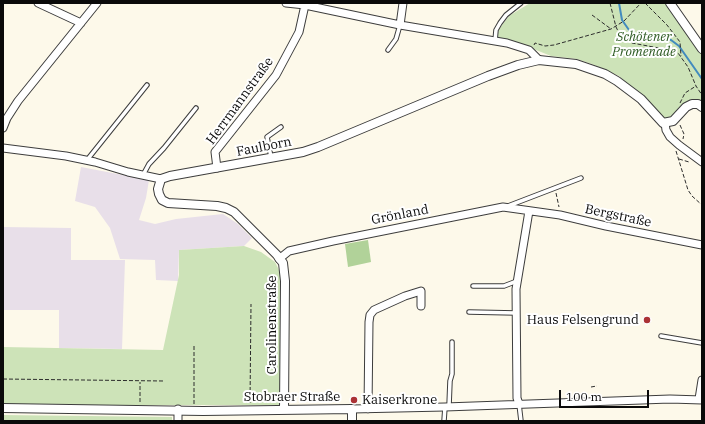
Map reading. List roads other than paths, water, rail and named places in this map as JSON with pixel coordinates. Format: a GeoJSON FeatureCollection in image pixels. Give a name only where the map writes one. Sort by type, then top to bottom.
{"type":"FeatureCollection","features":[{"type":"Feature","properties":{"kind":"street"},"geometry":{"type":"LineString","coordinates":[[38,3],[81,23]]}},
{"type":"Feature","properties":{"kind":"street"},"geometry":{"type":"LineString","coordinates":[[3,128],[18,101],[97,3]]}},
{"type":"Feature","properties":{"kind":"street"},"geometry":{"type":"LineString","coordinates":[[286,3],[305,5],[400,25],[495,41],[529,50],[539,60]]}},
{"type":"Feature","properties":{"kind":"street"},"geometry":{"type":"LineString","coordinates":[[400,25],[403,3]]}},
{"type":"Feature","properties":{"kind":"street"},"geometry":{"type":"LineString","coordinates":[[670,3],[702,49]]}},
{"type":"Feature","properties":{"kind":"street","name":"Herrmannstraße"},"geometry":{"type":"LineString","coordinates":[[217,168],[216,152],[276,75],[299,32],[305,5]]}},
{"type":"Feature","properties":{"kind":"street","name":"Faulborn"},"geometry":{"type":"LineString","coordinates":[[3,148],[66,156],[161,179],[170,176],[271,158],[318,147],[488,76],[518,65],[539,60],[576,64],[605,74],[628,88],[641,99],[659,121],[665,123]]}},
{"type":"Feature","properties":{"kind":"street"},"geometry":{"type":"LineString","coordinates":[[702,106],[698,104],[686,106],[670,123],[665,123],[667,133],[677,148],[702,162]]}},
{"type":"Feature","properties":{"kind":"street","name":"Carolinenstraße"},"geometry":{"type":"LineString","coordinates":[[161,179],[158,189],[162,200],[168,203],[217,206],[234,212],[279,258],[282,263],[285,281],[284,410]]}},
{"type":"Feature","properties":{"kind":"street","name":"Grönland"},"geometry":{"type":"LineString","coordinates":[[279,258],[289,251],[325,242],[503,208],[528,211]]}},
{"type":"Feature","properties":{"kind":"street"},"geometry":{"type":"LineString","coordinates":[[519,404],[516,398],[517,281],[528,211]]}},
{"type":"Feature","properties":{"kind":"street","name":"Bergstraße"},"geometry":{"type":"LineString","coordinates":[[528,211],[560,215],[606,226],[702,245]]}},
{"type":"Feature","properties":{"kind":"street"},"geometry":{"type":"LineString","coordinates":[[368,409],[370,315],[374,310],[405,296],[422,291],[421,306]]}},
{"type":"Feature","properties":{"kind":"street"},"geometry":{"type":"LineString","coordinates":[[701,400],[702,380]]}},
{"type":"Feature","properties":{"kind":"street","name":"Stobraer Straße"},"geometry":{"type":"LineString","coordinates":[[3,408],[284,410],[447,407],[670,399],[701,400]]}},
{"type":"Feature","properties":{"kind":"street"},"geometry":{"type":"LineString","coordinates":[[352,409],[352,421]]}},
{"type":"Feature","properties":{"kind":"street"},"geometry":{"type":"LineString","coordinates":[[178,410],[178,421]]}},
{"type":"Feature","properties":{"kind":"lane"},"geometry":{"type":"LineString","coordinates":[[495,41],[496,30],[500,23],[506,15],[521,3]]}},
{"type":"Feature","properties":{"kind":"lane"},"geometry":{"type":"LineString","coordinates":[[388,50],[396,39],[400,25]]}},
{"type":"Feature","properties":{"kind":"lane"},"geometry":{"type":"LineString","coordinates":[[86,160],[147,85]]}},
{"type":"Feature","properties":{"kind":"lane"},"geometry":{"type":"LineString","coordinates":[[143,175],[149,164],[164,148],[196,108]]}},
{"type":"Feature","properties":{"kind":"lane"},"geometry":{"type":"LineString","coordinates":[[271,158],[267,137],[281,127]]}},
{"type":"Feature","properties":{"kind":"lane"},"geometry":{"type":"LineString","coordinates":[[503,208],[581,178]]}},
{"type":"Feature","properties":{"kind":"lane"},"geometry":{"type":"LineString","coordinates":[[473,286],[504,286],[517,281]]}},
{"type":"Feature","properties":{"kind":"lane"},"geometry":{"type":"LineString","coordinates":[[469,312],[516,313]]}},
{"type":"Feature","properties":{"kind":"lane"},"geometry":{"type":"LineString","coordinates":[[661,336],[702,343]]}},
{"type":"Feature","properties":{"kind":"lane"},"geometry":{"type":"LineString","coordinates":[[444,421],[452,374],[452,342]]}},
{"type":"Feature","properties":{"kind":"lane"},"geometry":{"type":"LineString","coordinates":[[519,404],[521,421]]}},
{"type":"Feature","properties":{"kind":"waterway"},"geometry":{"type":"LineString","coordinates":[[619,3],[622,20],[629,30],[637,36],[647,38],[661,37],[671,40],[679,46],[702,79]]}},
{"type":"Feature","properties":{"kind":"place","name":"Haus Felsengrund"},"geometry":{"type":"Point","coordinates":[647,320]}},
{"type":"Feature","properties":{"kind":"place","name":"Kaiserkrone"},"geometry":{"type":"Point","coordinates":[354,400]}},
{"type":"Feature","properties":{"kind":"park label","name":"Schötener Promenade"},"geometry":{"type":"Point","coordinates":[644,44]}}]}
